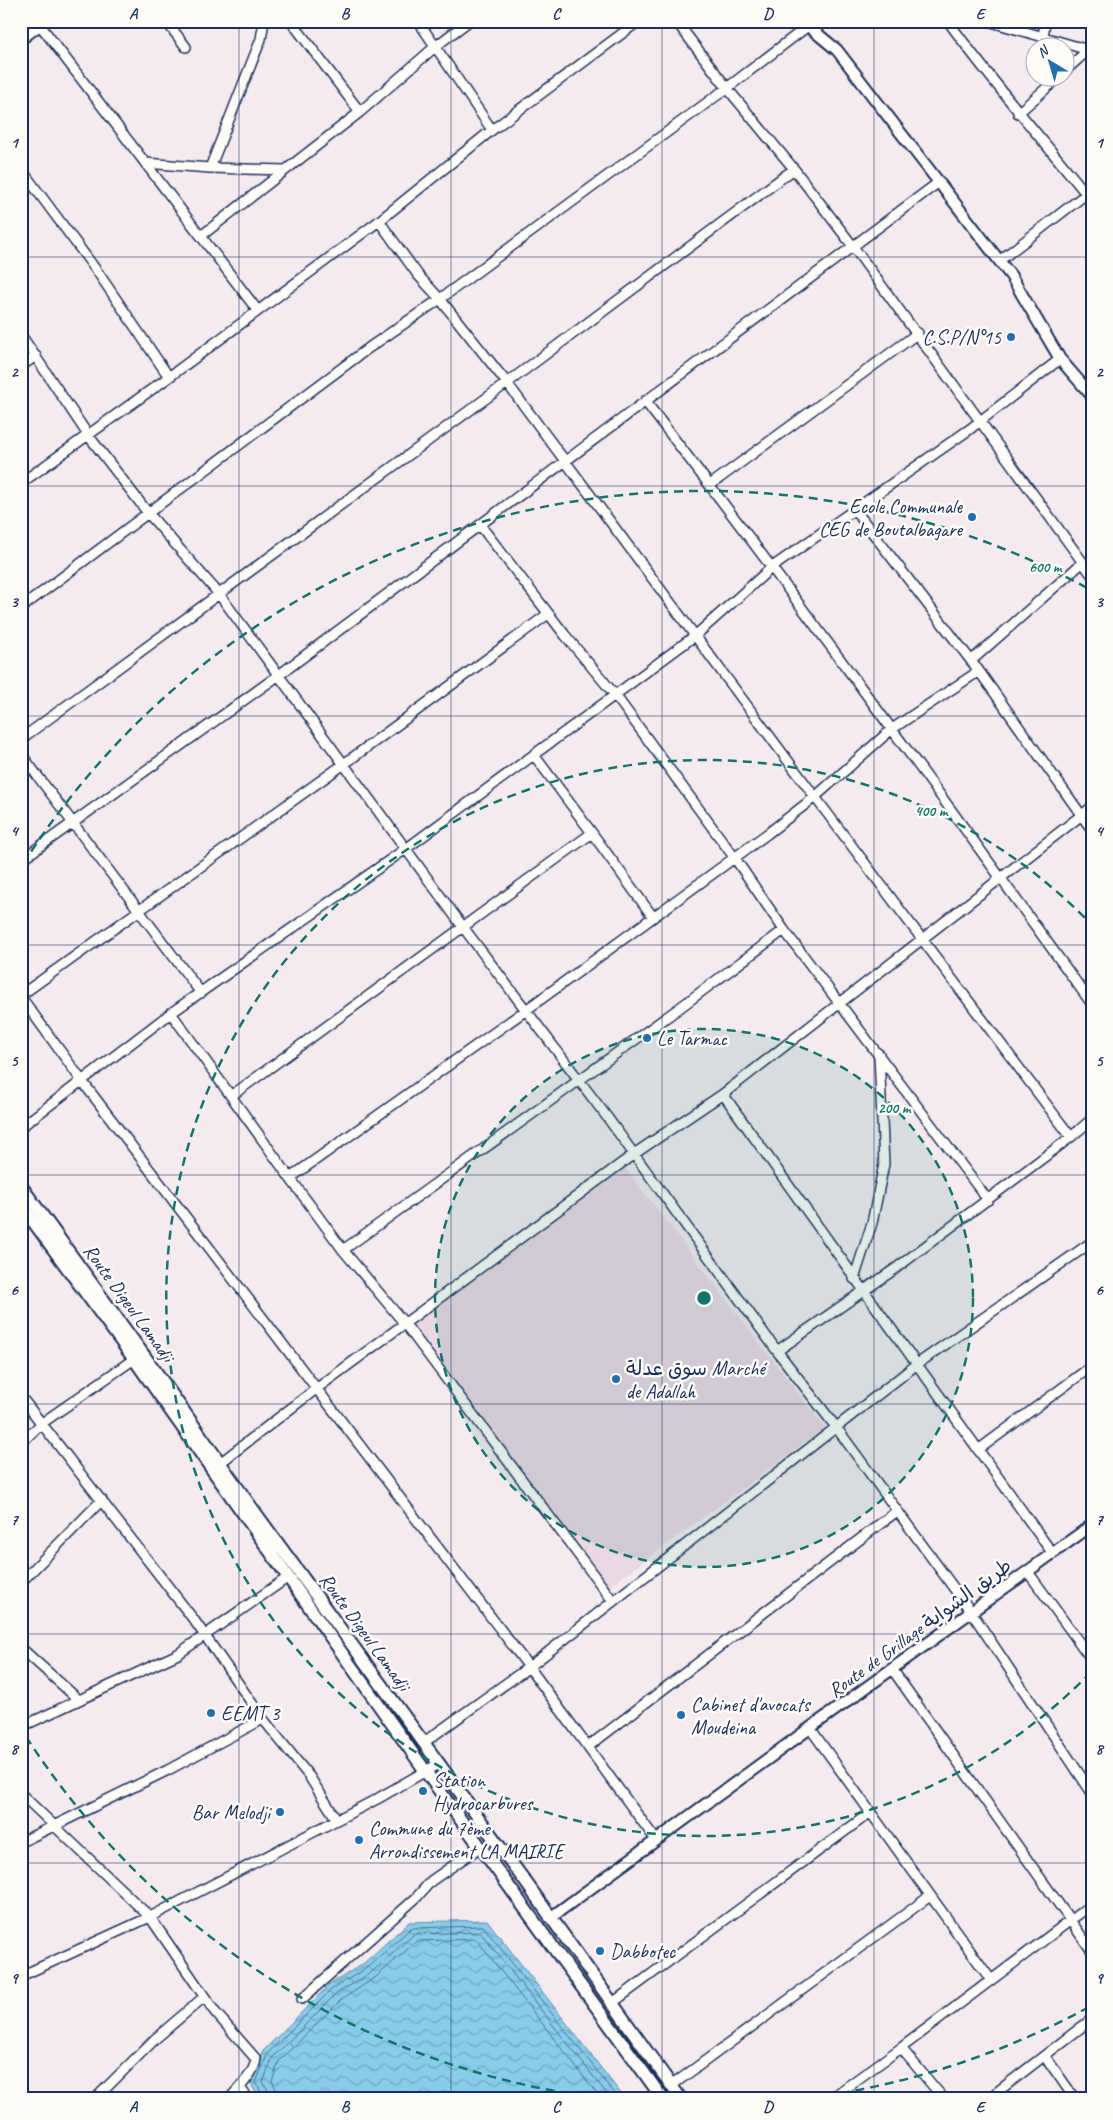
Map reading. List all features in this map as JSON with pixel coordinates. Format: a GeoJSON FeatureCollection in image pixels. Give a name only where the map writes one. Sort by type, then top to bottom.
{"type":"FeatureCollection","features":[{"type":"Feature","properties":{"kind":"main road","name":"Route Digeul Lamadji"},"geometry":{"type":"LineString","coordinates":[[21,1186],[438,1764],[527,1884],[680,2099]]}},
{"type":"Feature","properties":{"kind":"main road"},"geometry":{"type":"LineString","coordinates":[[21,1205],[134,1359],[287,1578],[663,2099]]}},
{"type":"Feature","properties":{"kind":"street"},"geometry":{"type":"LineString","coordinates":[[166,21],[186,47]]}},
{"type":"Feature","properties":{"kind":"street"},"geometry":{"type":"LineString","coordinates":[[210,168],[260,39],[264,21]]}},
{"type":"Feature","properties":{"kind":"street"},"geometry":{"type":"LineString","coordinates":[[291,21],[360,112]]}},
{"type":"Feature","properties":{"kind":"street"},"geometry":{"type":"LineString","coordinates":[[418,21],[492,130]]}},
{"type":"Feature","properties":{"kind":"street"},"geometry":{"type":"LineString","coordinates":[[201,236],[360,112],[436,46],[469,21]]}},
{"type":"Feature","properties":{"kind":"street"},"geometry":{"type":"LineString","coordinates":[[21,483],[169,377],[379,221],[492,130],[639,21]]}},
{"type":"Feature","properties":{"kind":"street"},"geometry":{"type":"LineString","coordinates":[[676,21],[727,88],[794,168],[852,245],[918,333],[1092,575]]}},
{"type":"Feature","properties":{"kind":"street"},"geometry":{"type":"LineString","coordinates":[[948,21],[1018,113],[1089,198],[999,261]]}},
{"type":"Feature","properties":{"kind":"street"},"geometry":{"type":"LineString","coordinates":[[988,21],[1043,38],[1045,21]]}},
{"type":"Feature","properties":{"kind":"street"},"geometry":{"type":"LineString","coordinates":[[21,39],[40,23],[258,311]]}},
{"type":"Feature","properties":{"kind":"street"},"geometry":{"type":"LineString","coordinates":[[21,608],[370,347],[440,299],[727,88],[808,24],[837,50],[1011,276],[1060,359],[1092,396]]}},
{"type":"Feature","properties":{"kind":"street"},"geometry":{"type":"LineString","coordinates":[[1076,46],[1090,50]]}},
{"type":"Feature","properties":{"kind":"street"},"geometry":{"type":"LineString","coordinates":[[1076,62],[1090,50]]}},
{"type":"Feature","properties":{"kind":"street"},"geometry":{"type":"LineString","coordinates":[[1018,113],[1047,88]]}},
{"type":"Feature","properties":{"kind":"street"},"geometry":{"type":"LineString","coordinates":[[145,163],[210,168],[285,170]]}},
{"type":"Feature","properties":{"kind":"street"},"geometry":{"type":"LineString","coordinates":[[21,739],[507,383],[794,168]]}},
{"type":"Feature","properties":{"kind":"street"},"geometry":{"type":"LineString","coordinates":[[21,169],[99,274],[169,377]]}},
{"type":"Feature","properties":{"kind":"street"},"geometry":{"type":"LineString","coordinates":[[21,860],[279,675],[852,245],[939,182]]}},
{"type":"Feature","properties":{"kind":"street"},"geometry":{"type":"LineString","coordinates":[[379,221],[418,276],[440,299],[507,383],[1071,1137]]}},
{"type":"Feature","properties":{"kind":"street"},"geometry":{"type":"LineString","coordinates":[[710,485],[918,333]]}},
{"type":"Feature","properties":{"kind":"street"},"geometry":{"type":"LineString","coordinates":[[21,335],[88,435],[148,513],[219,594],[407,848],[463,927],[836,1427],[972,1613],[1092,1793]]}},
{"type":"Feature","properties":{"kind":"street"},"geometry":{"type":"LineString","coordinates":[[21,366],[36,356]]}},
{"type":"Feature","properties":{"kind":"street"},"geometry":{"type":"LineString","coordinates":[[21,1127],[171,1013],[407,848],[534,755],[696,635],[771,568],[981,420],[1060,359]]}},
{"type":"Feature","properties":{"kind":"street"},"geometry":{"type":"LineString","coordinates":[[645,401],[892,729],[1092,1004]]}},
{"type":"Feature","properties":{"kind":"street"},"geometry":{"type":"LineString","coordinates":[[854,510],[979,671],[1092,830]]}},
{"type":"Feature","properties":{"kind":"street"},"geometry":{"type":"LineString","coordinates":[[480,525],[548,614],[615,695],[734,857],[784,930],[988,1200]]}},
{"type":"Feature","properties":{"kind":"street"},"geometry":{"type":"LineString","coordinates":[[971,661],[1082,563]]}},
{"type":"Feature","properties":{"kind":"street"},"geometry":{"type":"LineString","coordinates":[[548,614],[344,764],[21,996],[82,1081],[589,1746],[656,1840]]}},
{"type":"Feature","properties":{"kind":"street"},"geometry":{"type":"LineString","coordinates":[[290,1178],[653,917],[815,797],[892,729],[979,671]]}},
{"type":"Feature","properties":{"kind":"street"},"geometry":{"type":"LineString","coordinates":[[21,754],[201,993]]}},
{"type":"Feature","properties":{"kind":"street"},"geometry":{"type":"LineString","coordinates":[[534,755],[653,917]]}},
{"type":"Feature","properties":{"kind":"street"},"geometry":{"type":"LineString","coordinates":[[220,1463],[316,1389],[634,1154],[723,1094],[1092,807]]}},
{"type":"Feature","properties":{"kind":"street"},"geometry":{"type":"LineString","coordinates":[[231,1096],[592,833]]}},
{"type":"Feature","properties":{"kind":"street"},"geometry":{"type":"LineString","coordinates":[[343,1250],[784,930]]}},
{"type":"Feature","properties":{"kind":"street"},"geometry":{"type":"LineString","coordinates":[[171,1013],[343,1250],[405,1324],[613,1601]]}},
{"type":"Feature","properties":{"kind":"street"},"geometry":{"type":"LineString","coordinates":[[854,1278],[872,1223],[884,1164],[879,1054]]}},
{"type":"Feature","properties":{"kind":"street"},"geometry":{"type":"LineString","coordinates":[[723,1094],[1053,1554]]}},
{"type":"Feature","properties":{"kind":"street"},"geometry":{"type":"LineString","coordinates":[[778,1350],[862,1290],[895,1269],[1071,1137],[1092,1119]]}},
{"type":"Feature","properties":{"kind":"street"},"geometry":{"type":"LineString","coordinates":[[423,1743],[529,1667],[916,1365],[1092,1242]]}},
{"type":"Feature","properties":{"kind":"street"},"geometry":{"type":"LineString","coordinates":[[21,1443],[42,1423],[134,1359]]}},
{"type":"Feature","properties":{"kind":"street"},"geometry":{"type":"LineString","coordinates":[[978,1450],[1092,1366]]}},
{"type":"Feature","properties":{"kind":"street"},"geometry":{"type":"LineString","coordinates":[[21,1397],[206,1636],[263,1719],[304,1770],[337,1820]]}},
{"type":"Feature","properties":{"kind":"street"},"geometry":{"type":"LineString","coordinates":[[21,1582],[102,1500]]}},
{"type":"Feature","properties":{"kind":"street"},"geometry":{"type":"LineString","coordinates":[[589,1746],[897,1511]]}},
{"type":"Feature","properties":{"kind":"street","name":"Route de Grillage طريق الشواية"},"geometry":{"type":"LineString","coordinates":[[550,1918],[1092,1525]]}},
{"type":"Feature","properties":{"kind":"street"},"geometry":{"type":"LineString","coordinates":[[1028,1572],[1092,1660]]}},
{"type":"Feature","properties":{"kind":"street"},"geometry":{"type":"LineString","coordinates":[[21,1727],[178,1654],[287,1578]]}},
{"type":"Feature","properties":{"kind":"street"},"geometry":{"type":"LineString","coordinates":[[21,1648],[79,1700]]}},
{"type":"Feature","properties":{"kind":"street"},"geometry":{"type":"LineString","coordinates":[[892,1669],[1092,1950]]}},
{"type":"Feature","properties":{"kind":"street"},"geometry":{"type":"LineString","coordinates":[[21,1842],[55,1827],[263,1719]]}},
{"type":"Feature","properties":{"kind":"street"},"geometry":{"type":"LineString","coordinates":[[810,1728],[991,1980]]}},
{"type":"Feature","properties":{"kind":"street"},"geometry":{"type":"LineString","coordinates":[[21,1976],[150,1917],[337,1820],[438,1764]]}},
{"type":"Feature","properties":{"kind":"street"},"geometry":{"type":"LineString","coordinates":[[21,1794],[150,1917],[204,1996],[256,2059],[255,2066],[240,2088],[229,2099]]}},
{"type":"Feature","properties":{"kind":"street"},"geometry":{"type":"LineString","coordinates":[[611,2004],[871,1812]]}},
{"type":"Feature","properties":{"kind":"street"},"geometry":{"type":"LineString","coordinates":[[302,1998],[416,1898],[431,1881],[480,1846]]}},
{"type":"Feature","properties":{"kind":"street"},"geometry":{"type":"LineString","coordinates":[[671,2086],[930,1896]]}},
{"type":"Feature","properties":{"kind":"street"},"geometry":{"type":"LineString","coordinates":[[830,2099],[1092,1904]]}},
{"type":"Feature","properties":{"kind":"street"},"geometry":{"type":"LineString","coordinates":[[95,2099],[154,2039],[204,1996]]}},
{"type":"Feature","properties":{"kind":"street"},"geometry":{"type":"LineString","coordinates":[[988,2099],[1092,2018]]}},
{"type":"Feature","properties":{"kind":"street"},"geometry":{"type":"LineString","coordinates":[[901,2048],[944,2099]]}},
{"type":"Feature","properties":{"kind":"street"},"geometry":{"type":"LineString","coordinates":[[1045,2056],[1075,2099]]}},
{"type":"Feature","properties":{"kind":"street"},"geometry":{"type":"LineString","coordinates":[[240,2088],[249,2099]]}},
{"type":"Feature","properties":{"kind":"shaded area","name":"سوق عدلة Marché de Adallah"},"geometry":{"type":"Polygon","coordinates":[[[623,1165],[825,1428],[603,1591],[408,1329],[623,1165]]]}},
{"type":"Feature","properties":{"kind":"water"},"geometry":{"type":"Polygon","coordinates":[[[487,1920],[625,2099],[260,2099],[250,2083],[263,2051],[329,1985],[364,1963],[409,1922],[487,1920]]]}},
{"type":"Feature","properties":{"kind":"place","name":"C.S.P/N°15"},"geometry":{"type":"Point","coordinates":[1011,337]}},
{"type":"Feature","properties":{"kind":"place","name":"Ecole Communale CEG de Boutalbagare"},"geometry":{"type":"Point","coordinates":[972,517]}},
{"type":"Feature","properties":{"kind":"place","name":"Le Tarmac"},"geometry":{"type":"Point","coordinates":[647,1038]}},
{"type":"Feature","properties":{"kind":"place","name":"سوق عدلة Marché de Adallah"},"geometry":{"type":"Point","coordinates":[616,1379]}},
{"type":"Feature","properties":{"kind":"place","name":"EEMT 3"},"geometry":{"type":"Point","coordinates":[211,1713]}},
{"type":"Feature","properties":{"kind":"place","name":"Cabinet d'avocats Moudeina"},"geometry":{"type":"Point","coordinates":[681,1715]}},
{"type":"Feature","properties":{"kind":"place","name":"Station Hydrocarbures"},"geometry":{"type":"Point","coordinates":[423,1791]}},
{"type":"Feature","properties":{"kind":"place","name":"Bar Melodji"},"geometry":{"type":"Point","coordinates":[280,1812]}},
{"type":"Feature","properties":{"kind":"place","name":"Commune du 7ème Arrondissement LA MAIRIE"},"geometry":{"type":"Point","coordinates":[359,1840]}},
{"type":"Feature","properties":{"kind":"place","name":"Dabbotec"},"geometry":{"type":"Point","coordinates":[600,1951]}}]}
